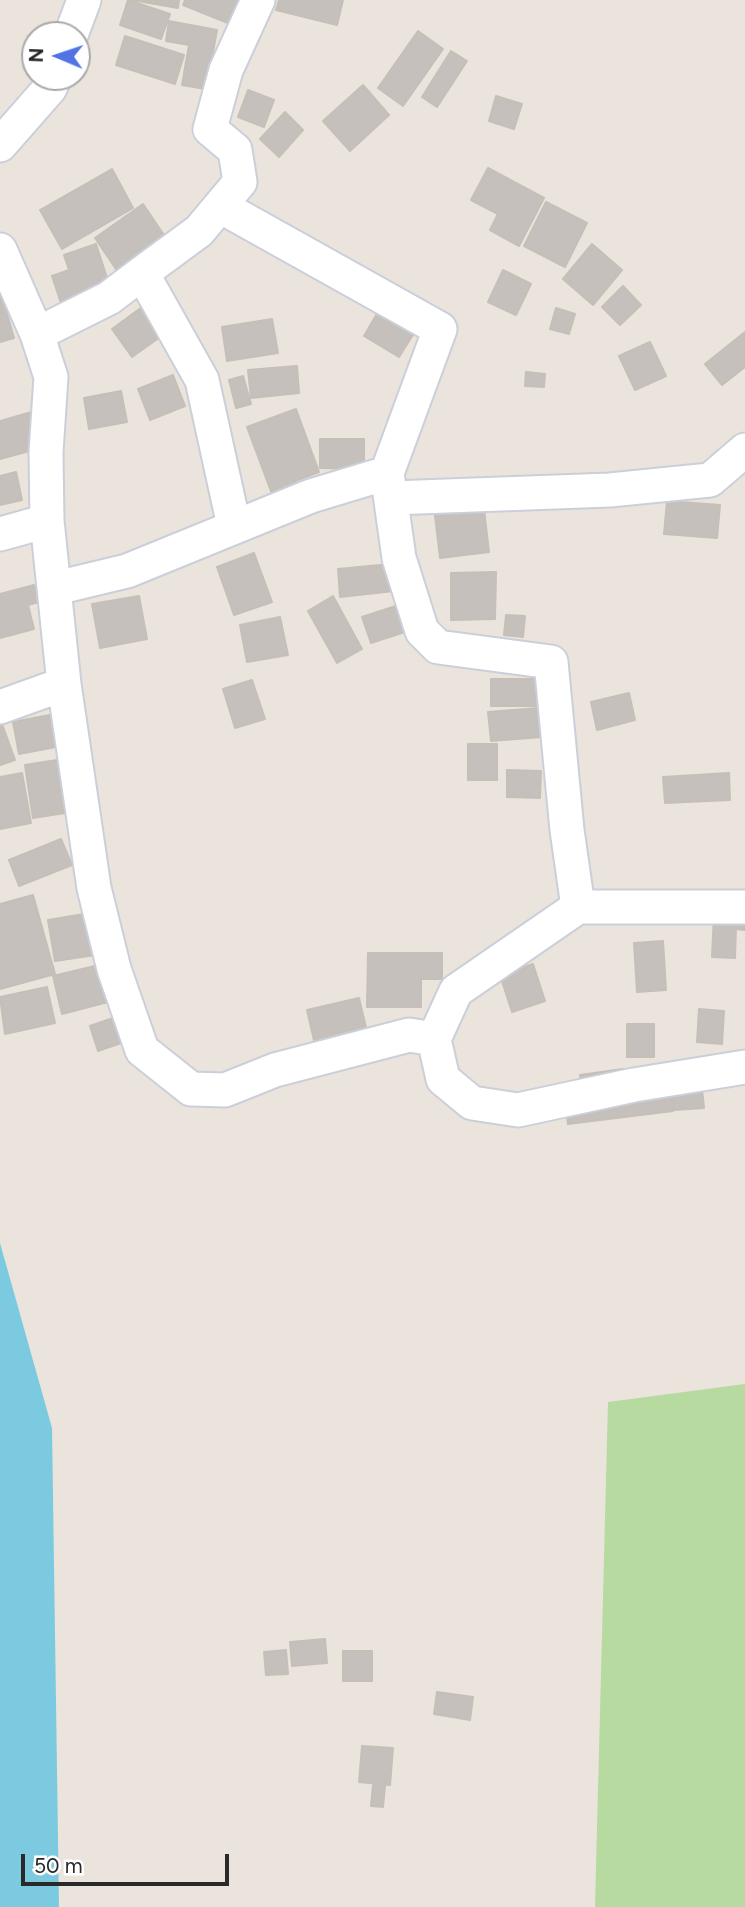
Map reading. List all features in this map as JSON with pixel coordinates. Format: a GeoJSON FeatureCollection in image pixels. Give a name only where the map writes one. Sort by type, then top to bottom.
{"type":"FeatureCollection","features":[{"type":"Feature","properties":{"kind":"street"},"geometry":{"type":"LineString","coordinates":[[77,21],[85,0]]}},
{"type":"Feature","properties":{"kind":"street"},"geometry":{"type":"LineString","coordinates":[[37,334],[109,298],[199,230],[240,182],[235,150],[211,130],[226,70],[258,0]]}},
{"type":"Feature","properties":{"kind":"street"},"geometry":{"type":"LineString","coordinates":[[0,145],[47,91]]}},
{"type":"Feature","properties":{"kind":"street"},"geometry":{"type":"LineString","coordinates":[[220,206],[440,329],[389,485],[398,558],[422,631],[438,647],[551,662],[578,907]]}},
{"type":"Feature","properties":{"kind":"street"},"geometry":{"type":"LineString","coordinates":[[0,250],[37,334],[51,377],[46,452],[47,521],[64,684],[94,888],[114,969],[142,1050],[191,1088],[225,1090],[275,1070],[409,1035],[434,1039]]}},
{"type":"Feature","properties":{"kind":"street"},"geometry":{"type":"LineString","coordinates":[[142,273],[202,380],[234,526]]}},
{"type":"Feature","properties":{"kind":"street"},"geometry":{"type":"LineString","coordinates":[[56,588],[127,570],[311,496],[389,485],[610,491],[710,480],[745,450]]}},
{"type":"Feature","properties":{"kind":"street"},"geometry":{"type":"LineString","coordinates":[[0,534],[47,521]]}},
{"type":"Feature","properties":{"kind":"street"},"geometry":{"type":"LineString","coordinates":[[0,706],[64,684]]}},
{"type":"Feature","properties":{"kind":"street"},"geometry":{"type":"LineString","coordinates":[[745,907],[578,907],[456,991],[434,1039],[443,1079],[472,1103],[518,1110],[634,1085],[745,1067]]}},
{"type":"Feature","properties":{"kind":"green space"},"geometry":{"type":"Polygon","coordinates":[[[745,1384],[745,1907],[595,1907],[608,1402],[745,1384]]]}},
{"type":"Feature","properties":{"kind":"water"},"geometry":{"type":"Polygon","coordinates":[[[0,1243],[52,1428],[59,1907],[0,1907],[0,1243]]]}},
{"type":"Feature","properties":{"kind":"building"},"geometry":{"type":"Polygon","coordinates":[[[128,0],[170,14],[161,39],[120,25],[128,0]]]}},
{"type":"Feature","properties":{"kind":"building"},"geometry":{"type":"Polygon","coordinates":[[[132,0],[179,0],[178,8],[132,0]]]}},
{"type":"Feature","properties":{"kind":"building"},"geometry":{"type":"Polygon","coordinates":[[[185,0],[248,0],[238,27],[183,5],[185,0]]]}},
{"type":"Feature","properties":{"kind":"building"},"geometry":{"type":"Polygon","coordinates":[[[279,0],[343,0],[337,25],[276,10],[279,0]]]}},
{"type":"Feature","properties":{"kind":"building"},"geometry":{"type":"Polygon","coordinates":[[[169,21],[217,30],[211,63],[217,91],[182,85],[189,45],[166,41],[169,21]]]}},
{"type":"Feature","properties":{"kind":"building"},"geometry":{"type":"Polygon","coordinates":[[[418,31],[443,49],[403,106],[378,88],[418,31]]]}},
{"type":"Feature","properties":{"kind":"building"},"geometry":{"type":"Polygon","coordinates":[[[125,36],[184,55],[175,84],[116,65],[125,36]]]}},
{"type":"Feature","properties":{"kind":"building"},"geometry":{"type":"Polygon","coordinates":[[[451,51],[467,61],[437,107],[422,97],[451,51]]]}},
{"type":"Feature","properties":{"kind":"building"},"geometry":{"type":"Polygon","coordinates":[[[363,85],[389,115],[350,151],[323,121],[363,85]]]}},
{"type":"Feature","properties":{"kind":"building"},"geometry":{"type":"Polygon","coordinates":[[[248,90],[274,100],[264,127],[238,117],[248,90]]]}},
{"type":"Feature","properties":{"kind":"building"},"geometry":{"type":"Polygon","coordinates":[[[496,96],[522,104],[514,129],[489,121],[496,96]]]}},
{"type":"Feature","properties":{"kind":"building"},"geometry":{"type":"Polygon","coordinates":[[[285,112],[303,130],[279,157],[260,139],[285,112]]]}},
{"type":"Feature","properties":{"kind":"building"},"geometry":{"type":"Polygon","coordinates":[[[488,168],[544,198],[519,246],[490,230],[498,214],[471,200],[488,168]]]}},
{"type":"Feature","properties":{"kind":"building"},"geometry":{"type":"Polygon","coordinates":[[[112,169],[133,208],[62,249],[40,210],[112,169]]]}},
{"type":"Feature","properties":{"kind":"building"},"geometry":{"type":"Polygon","coordinates":[[[546,202],[587,223],[565,267],[524,246],[546,202]]]}},
{"type":"Feature","properties":{"kind":"building"},"geometry":{"type":"Polygon","coordinates":[[[143,204],[170,244],[122,278],[95,238],[143,204]]]}},
{"type":"Feature","properties":{"kind":"building"},"geometry":{"type":"Polygon","coordinates":[[[96,244],[110,287],[61,303],[52,276],[69,270],[64,255],[96,244]]]}},
{"type":"Feature","properties":{"kind":"building"},"geometry":{"type":"Polygon","coordinates":[[[592,244],[622,270],[593,305],[563,279],[592,244]]]}},
{"type":"Feature","properties":{"kind":"building"},"geometry":{"type":"Polygon","coordinates":[[[503,270],[531,284],[516,315],[488,302],[503,270]]]}},
{"type":"Feature","properties":{"kind":"building"},"geometry":{"type":"Polygon","coordinates":[[[623,286],[641,305],[620,325],[602,307],[623,286]]]}},
{"type":"Feature","properties":{"kind":"building"},"geometry":{"type":"Polygon","coordinates":[[[0,290],[14,338],[0,342],[0,290]]]}},
{"type":"Feature","properties":{"kind":"building"},"geometry":{"type":"Polygon","coordinates":[[[388,295],[424,317],[399,357],[364,336],[388,295]]]}},
{"type":"Feature","properties":{"kind":"building"},"geometry":{"type":"Polygon","coordinates":[[[142,307],[163,335],[132,357],[112,329],[142,307]]]}},
{"type":"Feature","properties":{"kind":"building"},"geometry":{"type":"Polygon","coordinates":[[[556,308],[575,314],[569,334],[550,329],[556,308]]]}},
{"type":"Feature","properties":{"kind":"building"},"geometry":{"type":"Polygon","coordinates":[[[272,319],[278,353],[227,361],[222,327],[272,319]]]}},
{"type":"Feature","properties":{"kind":"building"},"geometry":{"type":"Polygon","coordinates":[[[745,332],[745,367],[722,385],[705,364],[745,332]]]}},
{"type":"Feature","properties":{"kind":"building"},"geometry":{"type":"Polygon","coordinates":[[[650,342],[666,376],[635,390],[619,356],[650,342]]]}},
{"type":"Feature","properties":{"kind":"building"},"geometry":{"type":"Polygon","coordinates":[[[297,366],[299,393],[251,398],[248,370],[297,366]]]}},
{"type":"Feature","properties":{"kind":"building"},"geometry":{"type":"Polygon","coordinates":[[[526,372],[545,374],[544,387],[525,386],[526,372]]]}},
{"type":"Feature","properties":{"kind":"building"},"geometry":{"type":"Polygon","coordinates":[[[173,375],[185,406],[150,420],[138,389],[173,375]]]}},
{"type":"Feature","properties":{"kind":"building"},"geometry":{"type":"Polygon","coordinates":[[[243,376],[251,404],[236,408],[229,380],[243,376]]]}},
{"type":"Feature","properties":{"kind":"building"},"geometry":{"type":"Polygon","coordinates":[[[121,391],[127,422],[89,429],[84,398],[121,391]]]}},
{"type":"Feature","properties":{"kind":"building"},"geometry":{"type":"Polygon","coordinates":[[[296,409],[319,472],[295,481],[299,493],[275,502],[247,427],[296,409]]]}},
{"type":"Feature","properties":{"kind":"building"},"geometry":{"type":"Polygon","coordinates":[[[35,411],[44,447],[0,459],[0,421],[35,411]]]}},
{"type":"Feature","properties":{"kind":"building"},"geometry":{"type":"Polygon","coordinates":[[[320,439],[364,439],[364,469],[320,468],[320,439]]]}},
{"type":"Feature","properties":{"kind":"building"},"geometry":{"type":"Polygon","coordinates":[[[16,472],[22,500],[0,505],[0,476],[16,472]]]}},
{"type":"Feature","properties":{"kind":"building"},"geometry":{"type":"Polygon","coordinates":[[[483,501],[489,552],[440,558],[434,507],[483,501]]]}},
{"type":"Feature","properties":{"kind":"building"},"geometry":{"type":"Polygon","coordinates":[[[667,501],[720,505],[717,538],[664,534],[667,501]]]}},
{"type":"Feature","properties":{"kind":"building"},"geometry":{"type":"Polygon","coordinates":[[[254,553],[272,602],[234,615],[217,567],[254,553]]]}},
{"type":"Feature","properties":{"kind":"building"},"geometry":{"type":"Polygon","coordinates":[[[391,564],[394,591],[340,597],[338,569],[391,564]]]}},
{"type":"Feature","properties":{"kind":"building"},"geometry":{"type":"Polygon","coordinates":[[[496,572],[495,619],[451,620],[451,573],[496,572]]]}},
{"type":"Feature","properties":{"kind":"building"},"geometry":{"type":"Polygon","coordinates":[[[34,585],[39,602],[28,605],[34,629],[0,638],[0,594],[34,585]]]}},
{"type":"Feature","properties":{"kind":"building"},"geometry":{"type":"Polygon","coordinates":[[[139,596],[147,639],[100,648],[92,604],[139,596]]]}},
{"type":"Feature","properties":{"kind":"building"},"geometry":{"type":"Polygon","coordinates":[[[333,596],[362,649],[337,663],[308,611],[333,596]]]}},
{"type":"Feature","properties":{"kind":"building"},"geometry":{"type":"Polygon","coordinates":[[[405,603],[414,629],[371,643],[362,617],[405,603]]]}},
{"type":"Feature","properties":{"kind":"building"},"geometry":{"type":"Polygon","coordinates":[[[506,615],[525,616],[523,637],[504,635],[506,615]]]}},
{"type":"Feature","properties":{"kind":"building"},"geometry":{"type":"Polygon","coordinates":[[[280,617],[288,655],[247,662],[240,625],[280,617]]]}},
{"type":"Feature","properties":{"kind":"building"},"geometry":{"type":"Polygon","coordinates":[[[491,679],[539,679],[538,706],[491,706],[491,679]]]}},
{"type":"Feature","properties":{"kind":"building"},"geometry":{"type":"Polygon","coordinates":[[[252,680],[265,719],[235,728],[223,689],[252,680]]]}},
{"type":"Feature","properties":{"kind":"building"},"geometry":{"type":"Polygon","coordinates":[[[629,693],[635,720],[597,730],[591,702],[629,693]]]}},
{"type":"Feature","properties":{"kind":"building"},"geometry":{"type":"Polygon","coordinates":[[[539,708],[542,737],[491,741],[488,712],[539,708]]]}},
{"type":"Feature","properties":{"kind":"building"},"geometry":{"type":"Polygon","coordinates":[[[55,714],[61,746],[19,754],[13,722],[55,714]]]}},
{"type":"Feature","properties":{"kind":"building"},"geometry":{"type":"Polygon","coordinates":[[[2,724],[15,760],[0,765],[0,725],[2,724]]]}},
{"type":"Feature","properties":{"kind":"building"},"geometry":{"type":"Polygon","coordinates":[[[468,744],[497,744],[497,780],[468,780],[468,744]]]}},
{"type":"Feature","properties":{"kind":"building"},"geometry":{"type":"Polygon","coordinates":[[[70,758],[78,811],[33,818],[25,765],[70,758]]]}},
{"type":"Feature","properties":{"kind":"building"},"geometry":{"type":"Polygon","coordinates":[[[507,770],[541,771],[540,798],[507,797],[507,770]]]}},
{"type":"Feature","properties":{"kind":"building"},"geometry":{"type":"Polygon","coordinates":[[[22,773],[31,823],[0,829],[0,777],[22,773]]]}},
{"type":"Feature","properties":{"kind":"building"},"geometry":{"type":"Polygon","coordinates":[[[729,773],[730,800],[665,803],[663,777],[729,773]]]}},
{"type":"Feature","properties":{"kind":"building"},"geometry":{"type":"Polygon","coordinates":[[[61,839],[72,865],[19,886],[9,860],[61,839]]]}},
{"type":"Feature","properties":{"kind":"building"},"geometry":{"type":"Polygon","coordinates":[[[715,893],[737,894],[735,958],[712,957],[715,893]]]}},
{"type":"Feature","properties":{"kind":"building"},"geometry":{"type":"Polygon","coordinates":[[[33,895],[55,974],[0,989],[0,904],[33,895]]]}},
{"type":"Feature","properties":{"kind":"building"},"geometry":{"type":"Polygon","coordinates":[[[741,899],[745,899],[745,930],[736,929],[741,899]]]}},
{"type":"Feature","properties":{"kind":"building"},"geometry":{"type":"Polygon","coordinates":[[[96,912],[102,954],[55,961],[48,920],[96,912]]]}},
{"type":"Feature","properties":{"kind":"building"},"geometry":{"type":"Polygon","coordinates":[[[663,941],[666,990],[637,992],[634,943],[663,941]]]}},
{"type":"Feature","properties":{"kind":"building"},"geometry":{"type":"Polygon","coordinates":[[[368,953],[442,953],[442,979],[421,979],[421,1007],[367,1007],[368,953]]]}},
{"type":"Feature","properties":{"kind":"building"},"geometry":{"type":"Polygon","coordinates":[[[533,964],[545,1001],[512,1012],[500,975],[533,964]]]}},
{"type":"Feature","properties":{"kind":"building"},"geometry":{"type":"Polygon","coordinates":[[[99,965],[108,1002],[62,1014],[53,976],[99,965]]]}},
{"type":"Feature","properties":{"kind":"building"},"geometry":{"type":"Polygon","coordinates":[[[47,987],[55,1023],[5,1034],[0,997],[47,987]]]}},
{"type":"Feature","properties":{"kind":"building"},"geometry":{"type":"Polygon","coordinates":[[[359,998],[368,1036],[316,1049],[307,1010],[359,998]]]}},
{"type":"Feature","properties":{"kind":"building"},"geometry":{"type":"Polygon","coordinates":[[[699,1009],[724,1011],[722,1044],[697,1042],[699,1009]]]}},
{"type":"Feature","properties":{"kind":"building"},"geometry":{"type":"Polygon","coordinates":[[[116,1017],[124,1042],[98,1051],[90,1026],[116,1017]]]}},
{"type":"Feature","properties":{"kind":"building"},"geometry":{"type":"Polygon","coordinates":[[[627,1024],[654,1024],[654,1057],[627,1057],[627,1024]]]}},
{"type":"Feature","properties":{"kind":"building"},"geometry":{"type":"Polygon","coordinates":[[[699,1061],[704,1108],[674,1110],[670,1063],[699,1061]]]}},
{"type":"Feature","properties":{"kind":"building"},"geometry":{"type":"Polygon","coordinates":[[[623,1069],[625,1083],[669,1077],[673,1111],[568,1124],[564,1094],[582,1092],[580,1075],[623,1069]]]}},
{"type":"Feature","properties":{"kind":"building"},"geometry":{"type":"Polygon","coordinates":[[[325,1639],[327,1663],[292,1666],[290,1642],[325,1639]]]}},
{"type":"Feature","properties":{"kind":"building"},"geometry":{"type":"Polygon","coordinates":[[[286,1650],[288,1674],[266,1675],[264,1652],[286,1650]]]}},
{"type":"Feature","properties":{"kind":"building"},"geometry":{"type":"Polygon","coordinates":[[[343,1651],[372,1651],[372,1681],[343,1681],[343,1651]]]}},
{"type":"Feature","properties":{"kind":"building"},"geometry":{"type":"Polygon","coordinates":[[[437,1692],[473,1697],[470,1720],[434,1714],[437,1692]]]}},
{"type":"Feature","properties":{"kind":"building"},"geometry":{"type":"Polygon","coordinates":[[[362,1746],[393,1748],[390,1785],[359,1782],[362,1746]]]}},
{"type":"Feature","properties":{"kind":"building"},"geometry":{"type":"Polygon","coordinates":[[[373,1785],[385,1786],[383,1807],[371,1806],[373,1785]]]}}]}
